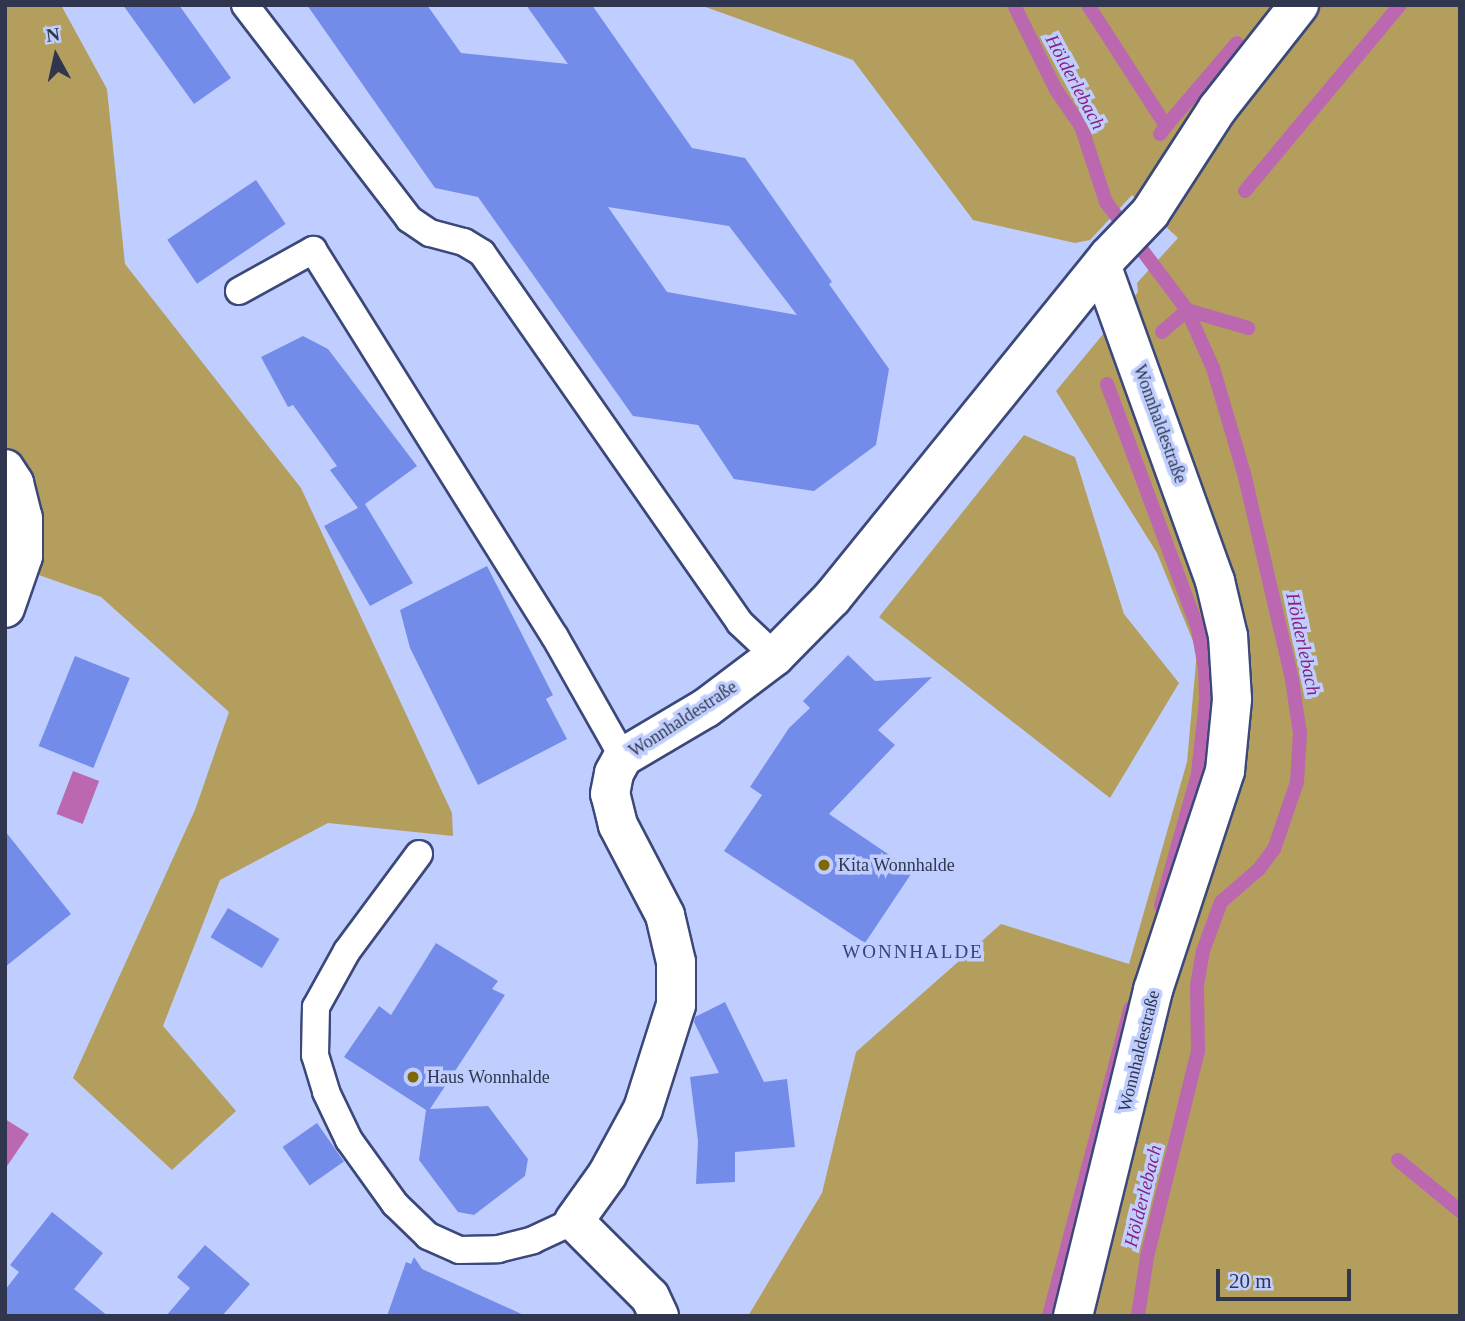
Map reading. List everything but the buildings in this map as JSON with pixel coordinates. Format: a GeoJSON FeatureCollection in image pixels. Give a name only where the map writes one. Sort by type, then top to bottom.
{"type":"FeatureCollection","features":[{"type":"Feature","properties":{"kind":"street","name":"Wonnhaldestraße"},"geometry":{"type":"LineString","coordinates":[[574,1221],[607,1175],[643,1109],[676,1006],[676,962],[665,915],[618,825],[610,794],[623,757],[706,708],[775,656],[832,598],[1105,262],[1150,213],[1218,108],[1299,5]]}},
{"type":"Feature","properties":{"kind":"street","name":"Wonnhaldestraße"},"geometry":{"type":"LineString","coordinates":[[1073,1316],[1153,990],[1225,771],[1232,699],[1228,636],[1215,581],[1105,262]]}},
{"type":"Feature","properties":{"kind":"street"},"geometry":{"type":"LineString","coordinates":[[5,469],[14,483],[23,518],[23,556],[5,608]]}},
{"type":"Feature","properties":{"kind":"street"},"geometry":{"type":"LineString","coordinates":[[574,1221],[650,1297],[659,1316]]}},
{"type":"Feature","properties":{"kind":"lane"},"geometry":{"type":"LineString","coordinates":[[245,5],[409,219],[430,233],[464,242],[482,253],[740,623],[775,656]]}},
{"type":"Feature","properties":{"kind":"lane"},"geometry":{"type":"LineString","coordinates":[[239,291],[313,250],[555,637],[623,757]]}},
{"type":"Feature","properties":{"kind":"lane"},"geometry":{"type":"LineString","coordinates":[[419,854],[347,951],[316,1007],[315,1055],[326,1091],[349,1140],[395,1205],[428,1236],[459,1250],[498,1249],[533,1240],[574,1221]]}},
{"type":"Feature","properties":{"kind":"shaded area"},"geometry":{"type":"Polygon","coordinates":[[[5,5],[61,5],[107,89],[125,264],[301,488],[452,813],[453,836],[328,823],[220,880],[163,1026],[236,1111],[172,1170],[73,1078],[195,810],[229,712],[101,597],[5,563],[5,5]]]}},
{"type":"Feature","properties":{"kind":"shaded area"},"geometry":{"type":"Polygon","coordinates":[[[700,5],[1460,5],[1460,1316],[748,1316],[822,1193],[856,1052],[1001,924],[1129,964],[1187,762],[1197,651],[1157,553],[1056,391],[1138,292],[1137,283],[1178,238],[1132,195],[1090,240],[1075,243],[973,220],[853,60],[700,5]]]}},
{"type":"Feature","properties":{"kind":"shaded area"},"geometry":{"type":"Polygon","coordinates":[[[1024,435],[1075,457],[1124,614],[1179,683],[1110,798],[879,617],[1024,435]]]}},
{"type":"Feature","properties":{"kind":"shaded area"},"geometry":{"type":"Polygon","coordinates":[[[73,771],[99,781],[83,824],[57,814],[73,771]]]}},
{"type":"Feature","properties":{"kind":"shaded area"},"geometry":{"type":"Polygon","coordinates":[[[5,1119],[29,1134],[5,1169],[5,1119]]]}},
{"type":"Feature","properties":{"kind":"waterway","name":"Hölderlebach"},"geometry":{"type":"LineString","coordinates":[[1014,5],[1056,90],[1081,126],[1106,202],[1187,310],[1213,368],[1244,473],[1292,680],[1300,733],[1297,782],[1274,849],[1259,869],[1221,902],[1203,951],[1197,986],[1198,1051],[1147,1257],[1138,1316]]}},
{"type":"Feature","properties":{"kind":"waterway"},"geometry":{"type":"LineString","coordinates":[[1088,5],[1166,126],[1160,134]]}},
{"type":"Feature","properties":{"kind":"waterway"},"geometry":{"type":"LineString","coordinates":[[1245,191],[1400,5]]}},
{"type":"Feature","properties":{"kind":"waterway"},"geometry":{"type":"LineString","coordinates":[[1166,126],[1237,43]]}},
{"type":"Feature","properties":{"kind":"waterway"},"geometry":{"type":"LineString","coordinates":[[1162,332],[1187,310],[1248,328]]}},
{"type":"Feature","properties":{"kind":"waterway"},"geometry":{"type":"LineString","coordinates":[[1107,384],[1198,629],[1205,667],[1206,701],[1198,774],[1161,906]]}},
{"type":"Feature","properties":{"kind":"waterway"},"geometry":{"type":"LineString","coordinates":[[1049,1316],[1130,1009]]}},
{"type":"Feature","properties":{"kind":"waterway"},"geometry":{"type":"LineString","coordinates":[[1398,1160],[1460,1211]]}},
{"type":"Feature","properties":{"kind":"place","name":"Kita Wonnhalde"},"geometry":{"type":"Point","coordinates":[824,865]}},
{"type":"Feature","properties":{"kind":"place","name":"Haus Wonnhalde"},"geometry":{"type":"Point","coordinates":[413,1077]}},
{"type":"Feature","properties":{"kind":"district","name":"WONNHALDE"},"geometry":{"type":"Point","coordinates":[913,952]}}]}
